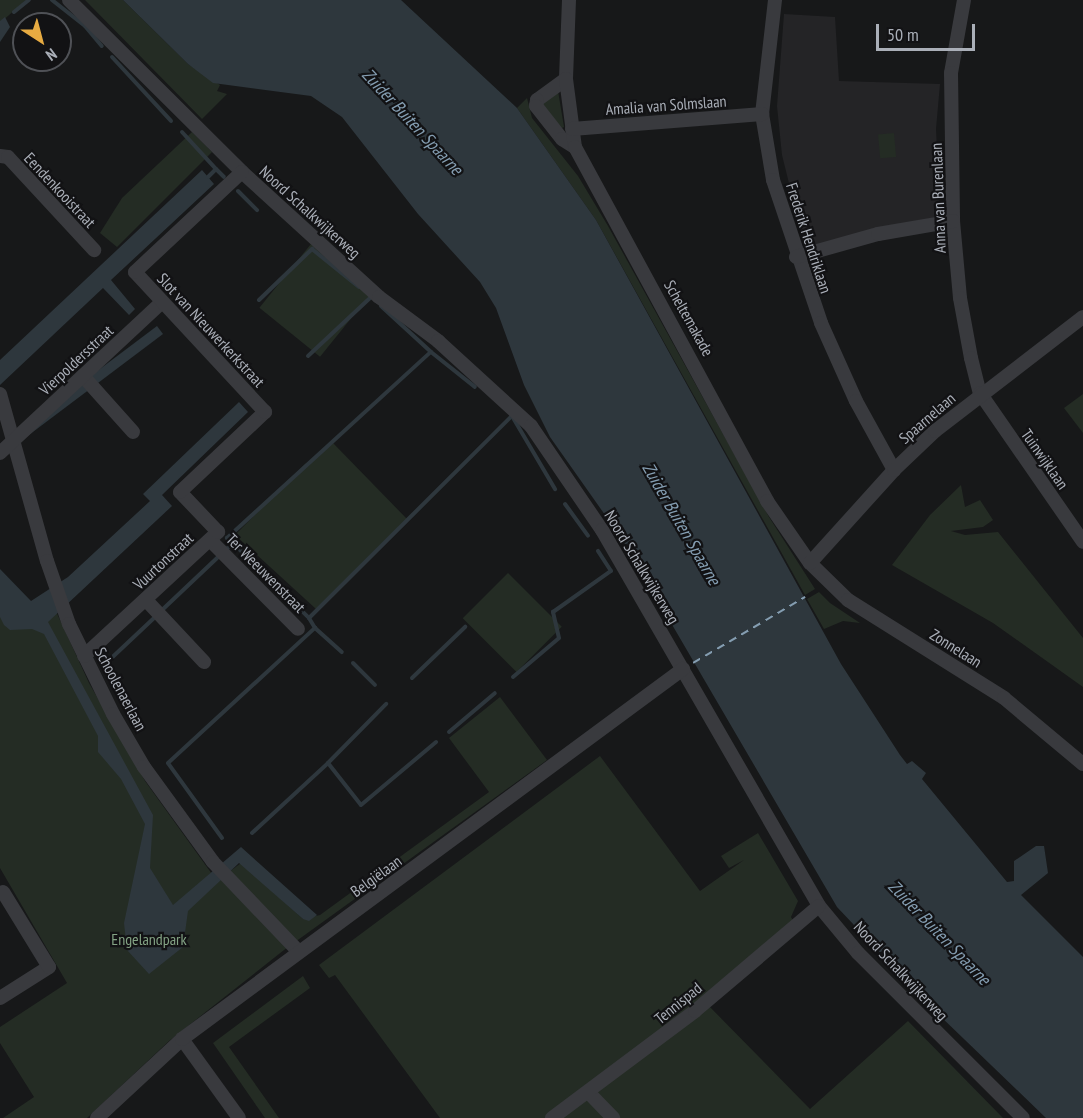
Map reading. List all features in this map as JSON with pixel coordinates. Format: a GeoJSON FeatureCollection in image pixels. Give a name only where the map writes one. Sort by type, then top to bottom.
{"type":"FeatureCollection","features":[{"type":"Feature","properties":{"kind":"street","name":"Noord Schalkwijkerweg"},"geometry":{"type":"LineString","coordinates":[[69,0],[242,172],[379,297],[438,341],[531,426],[602,530],[819,906],[858,953],[1023,1118]]}},
{"type":"Feature","properties":{"kind":"street","name":"Scheltemakade"},"geometry":{"type":"LineString","coordinates":[[570,0],[566,79],[575,147],[767,501],[810,563]]}},
{"type":"Feature","properties":{"kind":"street","name":"Frederik Hendriklaan"},"geometry":{"type":"LineString","coordinates":[[775,0],[762,114],[773,180],[796,257],[852,392],[894,470]]}},
{"type":"Feature","properties":{"kind":"street","name":"Anna van Burenlaan"},"geometry":{"type":"LineString","coordinates":[[964,0],[951,73],[953,221],[960,298],[980,393]]}},
{"type":"Feature","properties":{"kind":"street"},"geometry":{"type":"LineString","coordinates":[[566,79],[537,100],[536,106],[562,139],[575,147]]}},
{"type":"Feature","properties":{"kind":"street","name":"Amalia van Solmslaan"},"geometry":{"type":"LineString","coordinates":[[572,129],[762,114]]}},
{"type":"Feature","properties":{"kind":"street","name":"Eendenkooistraat"},"geometry":{"type":"LineString","coordinates":[[0,156],[8,157],[94,250]]}},
{"type":"Feature","properties":{"kind":"street","name":"Slot van Nieuwerkerkstraat"},"geometry":{"type":"LineString","coordinates":[[242,172],[135,272],[265,412]]}},
{"type":"Feature","properties":{"kind":"street"},"geometry":{"type":"LineString","coordinates":[[796,257],[878,234],[953,221]]}},
{"type":"Feature","properties":{"kind":"street","name":"Vierpoldersstraat"},"geometry":{"type":"LineString","coordinates":[[0,453],[15,447],[162,302]]}},
{"type":"Feature","properties":{"kind":"street","name":"Spaarnelaan"},"geometry":{"type":"LineString","coordinates":[[810,563],[894,470],[980,393],[1083,317]]}},
{"type":"Feature","properties":{"kind":"street"},"geometry":{"type":"LineString","coordinates":[[85,379],[133,432]]}},
{"type":"Feature","properties":{"kind":"street","name":"Tuinwijklaan"},"geometry":{"type":"LineString","coordinates":[[980,393],[1083,542]]}},
{"type":"Feature","properties":{"kind":"street","name":"Schoolenaerlaan"},"geometry":{"type":"LineString","coordinates":[[1,396],[53,579],[69,624],[84,656],[144,767],[213,862],[226,879],[299,952]]}},
{"type":"Feature","properties":{"kind":"street","name":"Vuurtonstraat"},"geometry":{"type":"LineString","coordinates":[[84,656],[149,603],[213,544],[218,532],[180,492],[265,412]]}},
{"type":"Feature","properties":{"kind":"street","name":"Ter Weeuwenstraat"},"geometry":{"type":"LineString","coordinates":[[213,544],[298,629]]}},
{"type":"Feature","properties":{"kind":"street","name":"Zonnelaan"},"geometry":{"type":"LineString","coordinates":[[810,563],[848,600],[1004,698],[1083,764]]}},
{"type":"Feature","properties":{"kind":"street"},"geometry":{"type":"LineString","coordinates":[[149,603],[204,662]]}},
{"type":"Feature","properties":{"kind":"street","name":"Belgiëlaan"},"geometry":{"type":"LineString","coordinates":[[97,1118],[182,1039],[683,669]]}},
{"type":"Feature","properties":{"kind":"street"},"geometry":{"type":"LineString","coordinates":[[0,998],[49,967],[3,892]]}},
{"type":"Feature","properties":{"kind":"street","name":"Tennispad"},"geometry":{"type":"LineString","coordinates":[[552,1118],[589,1093],[819,906]]}},
{"type":"Feature","properties":{"kind":"street"},"geometry":{"type":"LineString","coordinates":[[182,1039],[239,1118]]}},
{"type":"Feature","properties":{"kind":"street"},"geometry":{"type":"LineString","coordinates":[[589,1093],[613,1118]]}},
{"type":"Feature","properties":{"kind":"shaded area"},"geometry":{"type":"Polygon","coordinates":[[[784,14],[835,17],[839,81],[940,84],[936,129],[940,216],[805,248],[782,155],[777,106],[784,14]]]}},
{"type":"Feature","properties":{"kind":"green space"},"geometry":{"type":"Polygon","coordinates":[[[0,0],[26,0],[12,12],[0,23],[0,0]]]}},
{"type":"Feature","properties":{"kind":"green space"},"geometry":{"type":"Polygon","coordinates":[[[85,0],[123,0],[188,64],[220,85],[217,91],[227,94],[202,119],[85,0]]]}},
{"type":"Feature","properties":{"kind":"green space"},"geometry":{"type":"Polygon","coordinates":[[[558,91],[564,127],[562,128],[540,103],[558,91]]]}},
{"type":"Feature","properties":{"kind":"green space"},"geometry":{"type":"Polygon","coordinates":[[[527,98],[532,118],[578,176],[769,517],[815,589],[805,595],[596,220],[517,108],[527,98]]]}},
{"type":"Feature","properties":{"kind":"green space"},"geometry":{"type":"Polygon","coordinates":[[[192,132],[212,152],[117,247],[100,233],[122,198],[192,132]]]}},
{"type":"Feature","properties":{"kind":"green space"},"geometry":{"type":"Polygon","coordinates":[[[894,133],[896,157],[880,158],[878,134],[894,133]]]}},
{"type":"Feature","properties":{"kind":"green space"},"geometry":{"type":"Polygon","coordinates":[[[311,244],[372,293],[320,357],[259,308],[311,244]]]}},
{"type":"Feature","properties":{"kind":"green space"},"geometry":{"type":"Polygon","coordinates":[[[1083,394],[1083,433],[1064,408],[1083,394]]]}},
{"type":"Feature","properties":{"kind":"green space"},"geometry":{"type":"Polygon","coordinates":[[[333,443],[407,519],[316,609],[235,535],[305,464],[333,443]]]}},
{"type":"Feature","properties":{"kind":"green space"},"geometry":{"type":"Polygon","coordinates":[[[961,485],[965,507],[980,500],[993,520],[983,527],[951,531],[965,535],[998,532],[1083,638],[1083,687],[993,623],[892,565],[930,515],[961,485]]]}},
{"type":"Feature","properties":{"kind":"green space","name":"Engelandpark"},"geometry":{"type":"Polygon","coordinates":[[[0,571],[31,603],[48,594],[89,683],[145,781],[217,881],[241,863],[303,919],[320,915],[489,792],[449,738],[500,697],[547,760],[284,950],[169,1041],[87,1118],[3,1118],[34,1097],[0,1043],[0,1027],[67,983],[0,868],[0,571]]]}},
{"type":"Feature","properties":{"kind":"green space"},"geometry":{"type":"Polygon","coordinates":[[[508,573],[562,627],[516,672],[463,618],[508,573]]]}},
{"type":"Feature","properties":{"kind":"green space"},"geometry":{"type":"Polygon","coordinates":[[[819,592],[830,603],[860,623],[843,621],[824,629],[807,599],[819,592]]]}},
{"type":"Feature","properties":{"kind":"green space"},"geometry":{"type":"Polygon","coordinates":[[[600,756],[700,891],[744,860],[729,868],[721,856],[758,833],[798,901],[791,917],[798,930],[708,1005],[810,1109],[908,1021],[1003,1118],[440,1118],[335,975],[329,978],[319,965],[600,756]]]}},
{"type":"Feature","properties":{"kind":"green space"},"geometry":{"type":"Polygon","coordinates":[[[303,976],[310,988],[229,1047],[279,1118],[265,1118],[213,1043],[303,976]]]}},
{"type":"Feature","properties":{"kind":"water","name":"Zuider Buiten Spaarne"},"geometry":{"type":"Polygon","coordinates":[[[123,0],[401,0],[517,108],[596,220],[841,664],[900,755],[907,764],[912,761],[926,773],[922,779],[1007,882],[1014,881],[1014,861],[1036,846],[1044,846],[1048,873],[1021,895],[1083,957],[1083,1118],[1046,1118],[938,1014],[837,907],[622,539],[550,437],[524,385],[496,308],[480,282],[418,214],[342,117],[311,96],[213,83],[188,64],[123,0]]]}},
{"type":"Feature","properties":{"kind":"water"},"geometry":{"type":"Polygon","coordinates":[[[5,17],[10,27],[0,42],[0,21],[5,17]]]}},
{"type":"Feature","properties":{"kind":"water"},"geometry":{"type":"Polygon","coordinates":[[[202,170],[214,184],[111,280],[135,309],[129,315],[103,288],[0,385],[0,360],[202,170]]]}},
{"type":"Feature","properties":{"kind":"water"},"geometry":{"type":"Polygon","coordinates":[[[157,326],[163,334],[0,457],[0,444],[157,326]]]}},
{"type":"Feature","properties":{"kind":"water"},"geometry":{"type":"Polygon","coordinates":[[[239,402],[248,412],[162,495],[172,506],[48,622],[153,815],[150,868],[173,905],[241,847],[317,915],[309,921],[303,919],[239,863],[188,911],[183,947],[149,974],[127,950],[124,923],[145,824],[121,779],[98,752],[98,736],[44,634],[32,629],[10,630],[4,625],[0,617],[0,569],[31,601],[68,577],[150,501],[143,494],[239,402]]]}},
{"type":"Feature","properties":{"kind":"waterway"},"geometry":{"type":"LineString","coordinates":[[14,12],[29,0]]}},
{"type":"Feature","properties":{"kind":"waterway"},"geometry":{"type":"LineString","coordinates":[[52,0],[85,26],[102,46]]}},
{"type":"Feature","properties":{"kind":"waterway"},"geometry":{"type":"LineString","coordinates":[[112,57],[171,121]]}},
{"type":"Feature","properties":{"kind":"waterway"},"geometry":{"type":"LineString","coordinates":[[182,132],[216,169]]}},
{"type":"Feature","properties":{"kind":"waterway"},"geometry":{"type":"LineString","coordinates":[[208,177],[216,169],[224,177]]}},
{"type":"Feature","properties":{"kind":"waterway"},"geometry":{"type":"LineString","coordinates":[[238,191],[257,210]]}},
{"type":"Feature","properties":{"kind":"waterway"},"geometry":{"type":"LineString","coordinates":[[259,300],[312,249],[359,287]]}},
{"type":"Feature","properties":{"kind":"waterway"},"geometry":{"type":"LineString","coordinates":[[308,356],[371,297]]}},
{"type":"Feature","properties":{"kind":"waterway"},"geometry":{"type":"LineString","coordinates":[[381,306],[431,352]]}},
{"type":"Feature","properties":{"kind":"waterway"},"geometry":{"type":"LineString","coordinates":[[233,543],[227,538],[431,352],[475,387]]}},
{"type":"Feature","properties":{"kind":"waterway"},"geometry":{"type":"LineString","coordinates":[[222,838],[168,763],[315,628],[309,618],[512,416],[555,489]]}},
{"type":"Feature","properties":{"kind":"waterway"},"geometry":{"type":"LineString","coordinates":[[565,504],[588,536]]}},
{"type":"Feature","properties":{"kind":"waterway"},"geometry":{"type":"LineString","coordinates":[[161,611],[233,543],[309,618]]}},
{"type":"Feature","properties":{"kind":"waterway"},"geometry":{"type":"LineString","coordinates":[[513,677],[559,638],[553,612],[611,571],[598,551]]}},
{"type":"Feature","properties":{"kind":"waterway"},"geometry":{"type":"LineString","coordinates":[[103,666],[156,616]]}},
{"type":"Feature","properties":{"kind":"waterway"},"geometry":{"type":"LineString","coordinates":[[412,678],[465,627]]}},
{"type":"Feature","properties":{"kind":"waterway"},"geometry":{"type":"LineString","coordinates":[[315,628],[342,652]]}},
{"type":"Feature","properties":{"kind":"waterway"},"geometry":{"type":"LineString","coordinates":[[353,663],[375,685]]}},
{"type":"Feature","properties":{"kind":"waterway"},"geometry":{"type":"LineString","coordinates":[[449,732],[495,693]]}},
{"type":"Feature","properties":{"kind":"waterway"},"geometry":{"type":"LineString","coordinates":[[328,763],[386,704]]}},
{"type":"Feature","properties":{"kind":"waterway"},"geometry":{"type":"LineString","coordinates":[[252,833],[328,763],[361,805],[436,742]]}},
{"type":"Feature","properties":{"kind":"ferry route"},"geometry":{"type":"LineString","coordinates":[[693,663],[805,597]]}}]}
